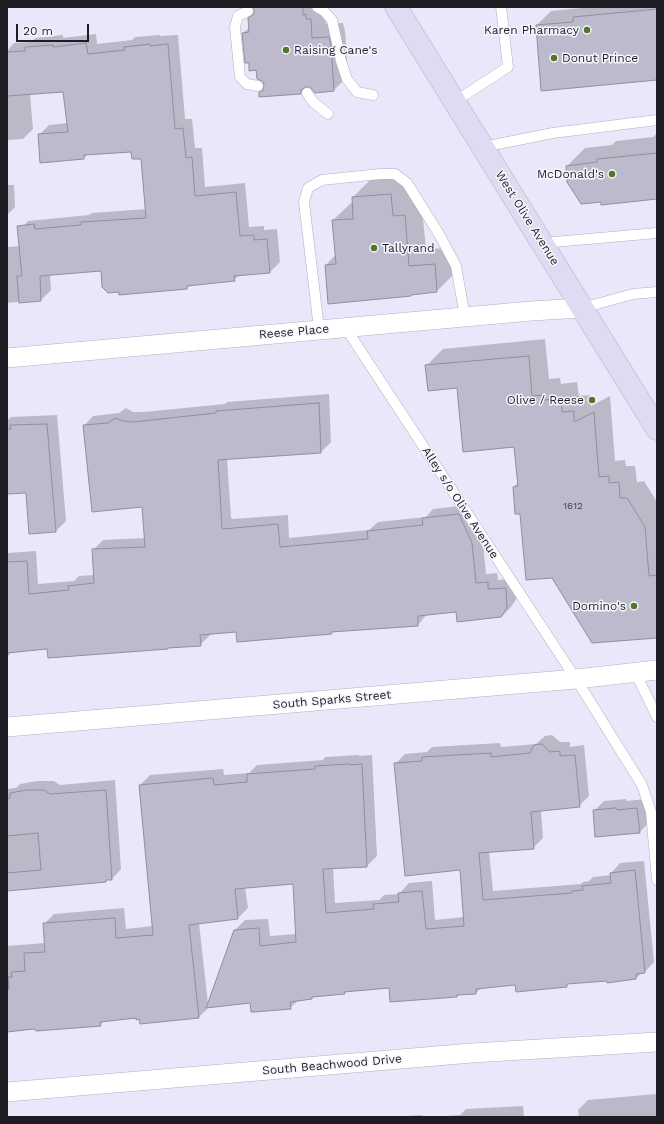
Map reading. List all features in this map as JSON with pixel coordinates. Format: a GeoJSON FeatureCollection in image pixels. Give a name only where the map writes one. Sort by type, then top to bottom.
{"type":"FeatureCollection","features":[{"type":"Feature","properties":{"kind":"main road","name":"West Olive Avenue"},"geometry":{"type":"LineString","coordinates":[[396,7],[657,429]]}},
{"type":"Feature","properties":{"kind":"street","name":"Reese Place"},"geometry":{"type":"LineString","coordinates":[[7,358],[319,329],[582,308]]}},
{"type":"Feature","properties":{"kind":"street","name":"South Sparks Street"},"geometry":{"type":"LineString","coordinates":[[7,727],[576,679],[657,670]]}},
{"type":"Feature","properties":{"kind":"street","name":"South Beachwood Drive"},"geometry":{"type":"LineString","coordinates":[[7,1092],[472,1053],[657,1042]]}},
{"type":"Feature","properties":{"kind":"lane"},"geometry":{"type":"LineString","coordinates":[[317,7],[324,11],[332,20],[341,61],[347,79],[357,92],[373,95]]}},
{"type":"Feature","properties":{"kind":"lane"},"geometry":{"type":"LineString","coordinates":[[454,102],[508,67],[501,7]]}},
{"type":"Feature","properties":{"kind":"lane"},"geometry":{"type":"LineString","coordinates":[[248,11],[238,16],[236,28],[240,77],[247,84],[258,86]]}},
{"type":"Feature","properties":{"kind":"lane"},"geometry":{"type":"LineString","coordinates":[[307,93],[312,102],[328,114]]}},
{"type":"Feature","properties":{"kind":"lane"},"geometry":{"type":"LineString","coordinates":[[483,147],[553,133],[657,120]]}},
{"type":"Feature","properties":{"kind":"lane"},"geometry":{"type":"LineString","coordinates":[[319,329],[304,202],[308,188],[322,180],[380,174],[395,174],[407,183],[440,234],[456,266],[465,317]]}},
{"type":"Feature","properties":{"kind":"lane"},"geometry":{"type":"LineString","coordinates":[[542,243],[657,233]]}},
{"type":"Feature","properties":{"kind":"lane"},"geometry":{"type":"LineString","coordinates":[[582,308],[633,294],[657,292]]}},
{"type":"Feature","properties":{"kind":"lane","name":"Alley s/o Olive Avenue"},"geometry":{"type":"LineString","coordinates":[[344,327],[576,679],[642,785],[651,812],[657,880]]}},
{"type":"Feature","properties":{"kind":"lane"},"geometry":{"type":"LineString","coordinates":[[635,672],[657,717]]}},
{"type":"Feature","properties":{"kind":"building","name":"Raising Cane's"},"geometry":{"type":"Polygon","coordinates":[[[253,7],[303,7],[303,15],[306,14],[306,19],[311,19],[312,38],[329,37],[334,91],[315,93],[310,87],[306,87],[301,90],[301,94],[259,97],[259,92],[263,90],[264,84],[262,81],[257,79],[256,70],[249,71],[249,63],[245,63],[242,33],[249,32],[248,18],[254,14],[253,7]]]}},
{"type":"Feature","properties":{"kind":"building"},"geometry":{"type":"Polygon","coordinates":[[[657,9],[657,80],[541,91],[536,25],[573,22],[573,17],[657,9]]]}},
{"type":"Feature","properties":{"kind":"building"},"geometry":{"type":"Polygon","coordinates":[[[86,43],[88,54],[125,50],[124,47],[150,44],[150,46],[168,44],[175,129],[183,128],[186,158],[192,157],[195,196],[236,192],[240,236],[254,235],[254,240],[267,239],[270,273],[234,276],[235,281],[187,286],[187,289],[119,295],[119,292],[108,293],[102,287],[101,271],[40,276],[41,301],[19,303],[17,276],[22,276],[17,226],[34,224],[35,229],[81,225],[81,222],[146,218],[141,159],[132,159],[131,152],[84,155],[84,159],[40,163],[38,134],[68,132],[63,92],[7,96],[7,52],[25,51],[25,47],[53,45],[53,47],[86,43]]]}},
{"type":"Feature","properties":{"kind":"building","name":"McDonald's"},"geometry":{"type":"Polygon","coordinates":[[[657,153],[657,199],[601,205],[601,202],[581,204],[567,182],[566,166],[597,162],[597,159],[657,153]]]}},
{"type":"Feature","properties":{"kind":"building","name":"Tallyrand"},"geometry":{"type":"Polygon","coordinates":[[[391,194],[393,216],[405,215],[409,266],[435,264],[437,292],[328,304],[325,265],[336,264],[332,220],[353,219],[352,197],[391,194]]]}},
{"type":"Feature","properties":{"kind":"building"},"geometry":{"type":"Polygon","coordinates":[[[529,356],[532,396],[544,395],[544,400],[561,399],[562,412],[574,411],[574,422],[594,412],[599,477],[609,476],[609,483],[619,482],[620,498],[627,498],[645,527],[649,576],[657,575],[657,638],[592,643],[552,578],[526,580],[520,514],[515,514],[513,487],[518,486],[514,447],[463,452],[457,388],[428,391],[425,365],[529,356]]]}},
{"type":"Feature","properties":{"kind":"building"},"geometry":{"type":"Polygon","coordinates":[[[319,403],[321,453],[218,460],[222,528],[278,524],[280,547],[368,539],[367,531],[423,525],[422,518],[459,514],[472,543],[476,583],[488,582],[488,589],[506,588],[507,608],[501,617],[457,622],[456,612],[418,616],[418,626],[331,632],[332,634],[237,642],[236,632],[200,635],[201,646],[48,658],[47,649],[7,653],[7,562],[27,561],[29,594],[69,590],[68,586],[94,583],[92,549],[145,547],[142,507],[92,512],[83,425],[108,423],[115,418],[133,422],[216,413],[216,411],[319,403]]]}},
{"type":"Feature","properties":{"kind":"building"},"geometry":{"type":"Polygon","coordinates":[[[47,424],[56,532],[29,534],[26,493],[7,494],[7,429],[11,429],[10,425],[47,424]]]}},
{"type":"Feature","properties":{"kind":"building"},"geometry":{"type":"Polygon","coordinates":[[[542,744],[550,752],[560,751],[560,756],[575,755],[580,807],[531,812],[534,849],[479,853],[483,900],[572,893],[572,891],[583,890],[582,886],[611,883],[610,873],[635,870],[645,973],[636,974],[636,979],[607,983],[607,981],[567,984],[567,987],[516,992],[515,985],[476,989],[476,994],[457,995],[457,997],[390,1002],[389,988],[344,992],[345,994],[312,997],[312,999],[290,1002],[291,1009],[251,1012],[250,1003],[206,1008],[234,930],[259,928],[260,946],[296,942],[293,884],[235,889],[238,919],[189,925],[199,1018],[140,1024],[139,1019],[136,1020],[136,1018],[100,1022],[101,1026],[36,1031],[34,1029],[7,1032],[7,989],[9,989],[8,977],[12,977],[11,972],[25,971],[24,953],[45,952],[43,923],[115,918],[116,938],[153,935],[139,785],[213,778],[214,785],[247,782],[247,774],[315,769],[315,766],[362,764],[367,867],[323,869],[326,913],[374,909],[373,904],[399,902],[398,893],[422,891],[426,929],[464,926],[460,870],[405,876],[394,763],[422,761],[422,757],[491,753],[491,757],[530,753],[534,745],[542,744]]]}},
{"type":"Feature","properties":{"kind":"building"},"geometry":{"type":"Polygon","coordinates":[[[27,790],[44,790],[50,794],[106,790],[112,880],[106,880],[106,882],[7,891],[7,873],[41,870],[38,833],[7,836],[7,799],[10,798],[10,793],[27,790]]]}},
{"type":"Feature","properties":{"kind":"building"},"geometry":{"type":"Polygon","coordinates":[[[616,808],[617,810],[637,808],[640,833],[595,837],[593,810],[616,808]]]}},
{"type":"Feature","properties":{"kind":"place","name":"Karen Pharmacy"},"geometry":{"type":"Point","coordinates":[587,30]}},
{"type":"Feature","properties":{"kind":"place","name":"Raising Cane's"},"geometry":{"type":"Point","coordinates":[286,50]}},
{"type":"Feature","properties":{"kind":"place","name":"Donut Prince"},"geometry":{"type":"Point","coordinates":[554,58]}},
{"type":"Feature","properties":{"kind":"place","name":"McDonald's"},"geometry":{"type":"Point","coordinates":[612,174]}},
{"type":"Feature","properties":{"kind":"place","name":"Tallyrand"},"geometry":{"type":"Point","coordinates":[374,248]}},
{"type":"Feature","properties":{"kind":"place","name":"Olive / Reese"},"geometry":{"type":"Point","coordinates":[592,400]}},
{"type":"Feature","properties":{"kind":"place","name":"Domino's"},"geometry":{"type":"Point","coordinates":[634,606]}}]}
